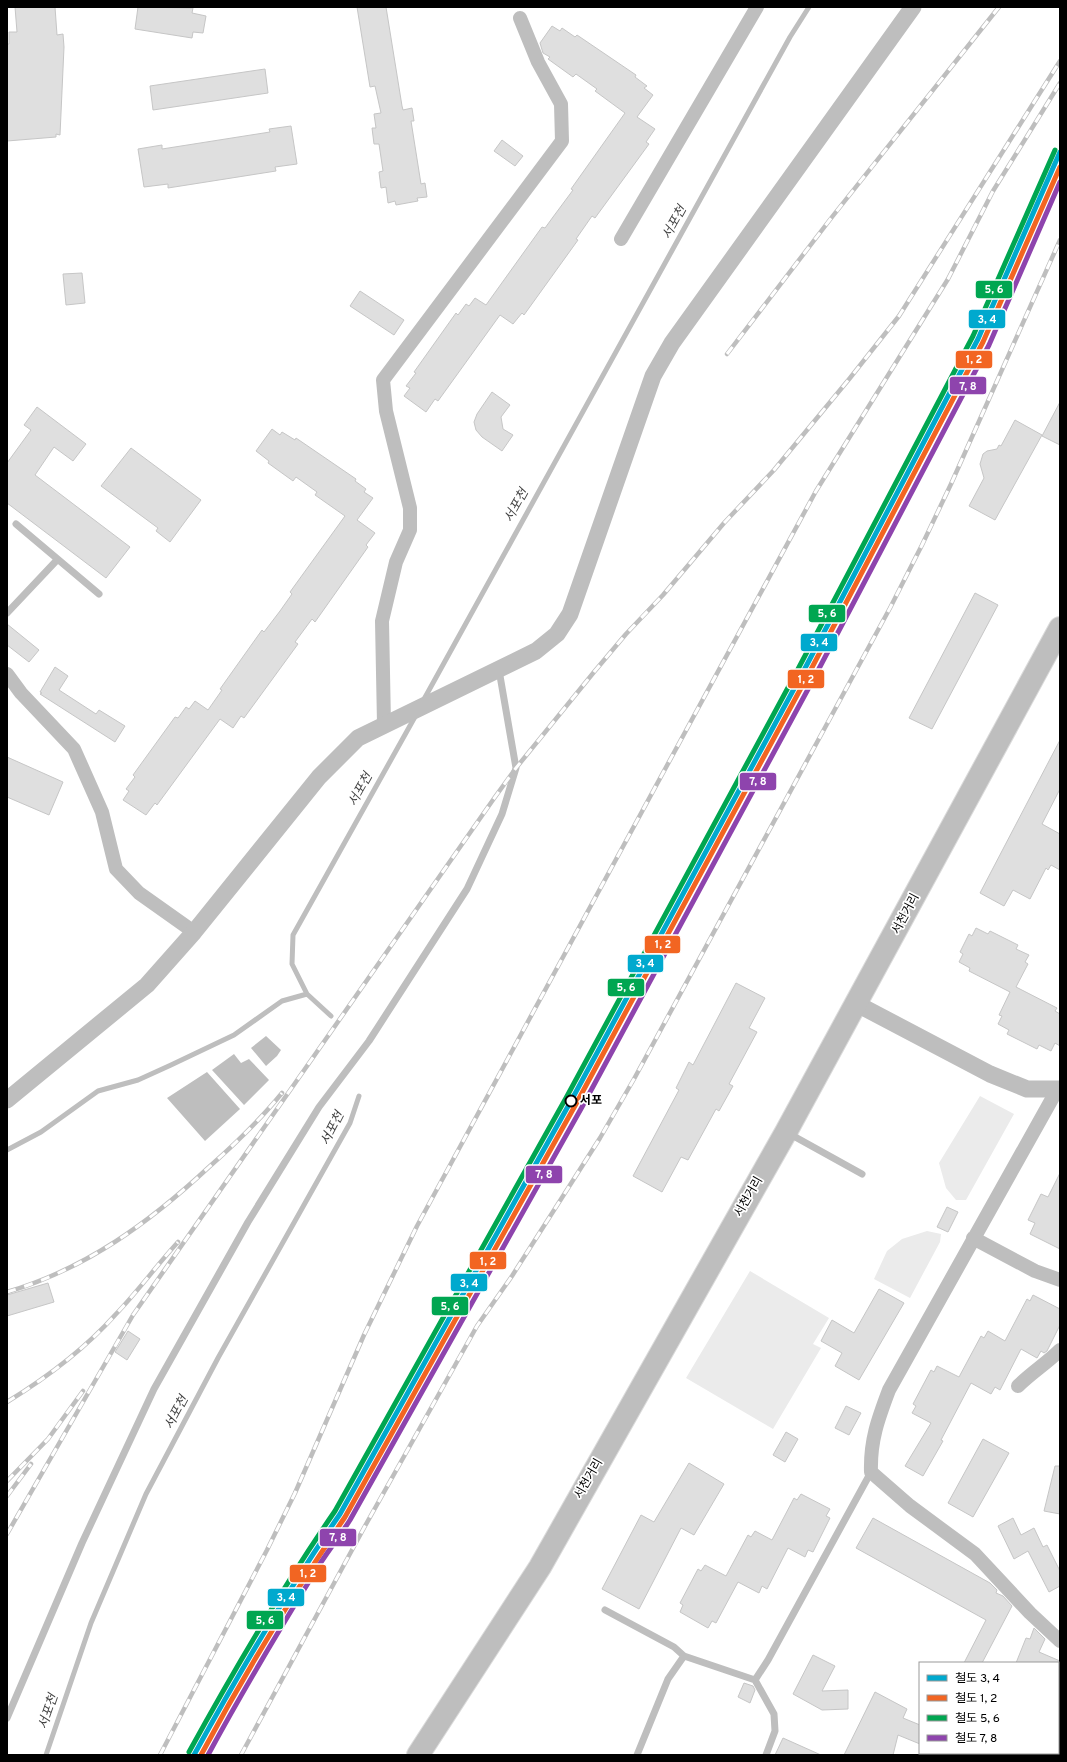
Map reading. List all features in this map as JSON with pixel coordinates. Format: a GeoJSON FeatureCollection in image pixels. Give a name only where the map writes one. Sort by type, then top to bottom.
{"type":"FeatureCollection","features":[{"type":"Feature","properties":{"kind":"main road","name":"서천거리"},"geometry":{"type":"LineString","coordinates":[[418,1755],[540,1567],[857,1004],[1060,628]]}},
{"type":"Feature","properties":{"kind":"street"},"geometry":{"type":"LineString","coordinates":[[621,239],[757,7]]}},
{"type":"Feature","properties":{"kind":"street"},"geometry":{"type":"LineString","coordinates":[[7,1100],[147,986],[194,932],[319,778],[358,738],[536,651],[557,634],[570,614],[653,376],[677,337],[913,7]]}},
{"type":"Feature","properties":{"kind":"street"},"geometry":{"type":"LineString","coordinates":[[391,721],[382,621],[396,562],[410,530],[410,508],[386,411],[383,380],[562,140],[561,104],[538,62],[520,18]]}},
{"type":"Feature","properties":{"kind":"street"},"geometry":{"type":"LineString","coordinates":[[7,674],[21,693],[74,749],[102,812],[116,869],[139,893],[194,932]]}},
{"type":"Feature","properties":{"kind":"street"},"geometry":{"type":"LineString","coordinates":[[857,1004],[990,1074],[1027,1088],[1059,1089],[888,1390],[875,1424],[870,1454],[870,1472],[910,1506],[976,1554],[1030,1612],[1060,1641]]}},
{"type":"Feature","properties":{"kind":"street"},"geometry":{"type":"LineString","coordinates":[[974,1238],[1034,1271],[1060,1280]]}},
{"type":"Feature","properties":{"kind":"street"},"geometry":{"type":"LineString","coordinates":[[1018,1386],[1033,1371],[1051,1360],[1060,1350]]}},
{"type":"Feature","properties":{"kind":"lane"},"geometry":{"type":"LineString","coordinates":[[16,524],[99,594]]}},
{"type":"Feature","properties":{"kind":"lane"},"geometry":{"type":"LineString","coordinates":[[7,613],[57,560]]}},
{"type":"Feature","properties":{"kind":"lane"},"geometry":{"type":"LineString","coordinates":[[7,1718],[82,1543],[154,1389],[248,1222],[319,1107],[369,1041],[467,889],[499,821],[516,768],[499,669]]}},
{"type":"Feature","properties":{"kind":"lane"},"geometry":{"type":"LineString","coordinates":[[786,1132],[862,1174]]}},
{"type":"Feature","properties":{"kind":"lane"},"geometry":{"type":"LineString","coordinates":[[756,1680],[870,1472]]}},
{"type":"Feature","properties":{"kind":"lane"},"geometry":{"type":"LineString","coordinates":[[605,1610],[674,1647],[684,1656],[756,1680],[774,1714],[775,1731],[766,1755]]}},
{"type":"Feature","properties":{"kind":"lane"},"geometry":{"type":"LineString","coordinates":[[637,1755],[668,1680],[684,1656]]}},
{"type":"Feature","properties":{"kind":"shaded area"},"geometry":{"type":"Polygon","coordinates":[[[266,1036],[281,1050],[266,1066],[251,1048],[266,1036]]]}},
{"type":"Feature","properties":{"kind":"shaded area"},"geometry":{"type":"Polygon","coordinates":[[[234,1054],[241,1063],[249,1059],[269,1080],[244,1105],[212,1070],[234,1054]]]}},
{"type":"Feature","properties":{"kind":"shaded area"},"geometry":{"type":"Polygon","coordinates":[[[207,1072],[240,1109],[205,1141],[167,1098],[207,1072]]]}},
{"type":"Feature","properties":{"kind":"shaded area"},"geometry":{"type":"Polygon","coordinates":[[[980,1096],[1014,1114],[966,1200],[956,1200],[946,1188],[939,1163],[980,1096]]]}},
{"type":"Feature","properties":{"kind":"shaded area"},"geometry":{"type":"Polygon","coordinates":[[[927,1231],[941,1234],[940,1242],[910,1298],[874,1279],[887,1251],[902,1239],[927,1231]]]}},
{"type":"Feature","properties":{"kind":"shaded area"},"geometry":{"type":"Polygon","coordinates":[[[750,1271],[829,1318],[813,1344],[821,1348],[773,1429],[686,1378],[750,1271]]]}},
{"type":"Feature","properties":{"kind":"building"},"geometry":{"type":"Polygon","coordinates":[[[15,7],[55,7],[57,35],[63,34],[64,47],[60,135],[56,134],[56,137],[7,141],[7,44],[9,44],[9,32],[17,32],[15,7]]]}},
{"type":"Feature","properties":{"kind":"building"},"geometry":{"type":"Polygon","coordinates":[[[138,7],[193,8],[192,13],[206,16],[203,33],[193,32],[192,38],[135,29],[138,7]]]}},
{"type":"Feature","properties":{"kind":"building"},"geometry":{"type":"Polygon","coordinates":[[[357,7],[386,7],[402,106],[403,110],[412,108],[414,121],[411,121],[421,184],[425,183],[427,197],[417,198],[418,201],[396,205],[395,201],[388,203],[386,187],[381,188],[379,172],[383,171],[379,144],[374,144],[372,128],[376,128],[374,114],[381,113],[375,86],[370,87],[357,7]]]}},
{"type":"Feature","properties":{"kind":"building"},"geometry":{"type":"Polygon","coordinates":[[[552,26],[560,31],[562,28],[575,37],[577,35],[636,75],[635,77],[647,86],[644,88],[653,95],[637,117],[655,129],[646,142],[649,144],[595,218],[592,216],[576,239],[578,240],[524,315],[522,313],[513,324],[500,315],[438,401],[435,399],[426,412],[404,396],[410,388],[406,386],[416,373],[414,372],[456,313],[458,315],[466,304],[469,306],[475,298],[486,305],[542,227],[545,228],[573,190],[571,189],[625,113],[595,91],[597,89],[576,74],[573,77],[548,59],[550,57],[543,53],[540,43],[552,26]]]}},
{"type":"Feature","properties":{"kind":"building"},"geometry":{"type":"Polygon","coordinates":[[[265,69],[268,93],[153,110],[150,86],[265,69]]]}},
{"type":"Feature","properties":{"kind":"building"},"geometry":{"type":"Polygon","coordinates":[[[291,126],[297,164],[275,167],[276,171],[168,188],[168,184],[144,187],[138,149],[162,145],[162,149],[270,132],[269,129],[291,126]]]}},
{"type":"Feature","properties":{"kind":"building"},"geometry":{"type":"Polygon","coordinates":[[[502,140],[523,156],[515,166],[494,151],[502,140]]]}},
{"type":"Feature","properties":{"kind":"building"},"geometry":{"type":"Polygon","coordinates":[[[82,273],[85,303],[66,305],[63,274],[82,273]]]}},
{"type":"Feature","properties":{"kind":"building"},"geometry":{"type":"Polygon","coordinates":[[[360,291],[404,320],[394,335],[350,306],[360,291]]]}},
{"type":"Feature","properties":{"kind":"building"},"geometry":{"type":"Polygon","coordinates":[[[492,392],[510,405],[501,417],[503,429],[513,435],[502,451],[482,437],[476,430],[474,422],[477,414],[492,392]]]}},
{"type":"Feature","properties":{"kind":"building"},"geometry":{"type":"Polygon","coordinates":[[[1060,402],[1060,445],[1042,436],[1060,402]]]}},
{"type":"Feature","properties":{"kind":"building"},"geometry":{"type":"Polygon","coordinates":[[[37,407],[86,444],[73,461],[54,447],[35,475],[130,547],[106,578],[7,503],[7,463],[31,430],[24,425],[37,407]]]}},
{"type":"Feature","properties":{"kind":"building"},"geometry":{"type":"Polygon","coordinates":[[[1015,420],[1042,435],[995,520],[969,506],[984,478],[980,464],[983,454],[987,451],[997,449],[999,445],[1001,446],[1015,420]]]}},
{"type":"Feature","properties":{"kind":"building"},"geometry":{"type":"Polygon","coordinates":[[[272,429],[280,435],[282,432],[295,440],[296,438],[356,479],[355,481],[366,489],[364,492],[373,498],[357,520],[375,533],[366,545],[368,547],[315,622],[312,619],[295,642],[298,644],[244,718],[241,716],[233,728],[220,719],[157,805],[155,803],[146,815],[123,800],[129,791],[126,789],[135,777],[133,775],[175,717],[178,718],[186,707],[189,709],[195,701],[208,710],[222,690],[220,689],[262,630],[264,632],[280,611],[292,594],[290,592],[345,516],[315,495],[317,492],[296,477],[293,481],[268,463],[269,461],[256,451],[272,429]]]}},
{"type":"Feature","properties":{"kind":"building"},"geometry":{"type":"Polygon","coordinates":[[[131,448],[201,500],[170,542],[156,531],[158,528],[101,486],[131,448]]]}},
{"type":"Feature","properties":{"kind":"building"},"geometry":{"type":"Polygon","coordinates":[[[975,593],[998,605],[932,729],[909,718],[975,593]]]}},
{"type":"Feature","properties":{"kind":"building"},"geometry":{"type":"Polygon","coordinates":[[[7,624],[39,650],[29,662],[7,645],[7,624]]]}},
{"type":"Feature","properties":{"kind":"building"},"geometry":{"type":"Polygon","coordinates":[[[55,667],[68,676],[59,690],[96,714],[99,710],[125,726],[115,742],[40,694],[42,693],[40,692],[55,667]]]}},
{"type":"Feature","properties":{"kind":"building"},"geometry":{"type":"Polygon","coordinates":[[[1060,740],[1060,789],[1042,824],[1060,834],[1060,870],[1051,865],[1048,870],[1046,868],[1030,899],[1013,890],[1004,906],[980,893],[1060,740]]]}},
{"type":"Feature","properties":{"kind":"building"},"geometry":{"type":"Polygon","coordinates":[[[7,757],[63,782],[49,815],[7,797],[7,757]]]}},
{"type":"Feature","properties":{"kind":"building"},"geometry":{"type":"Polygon","coordinates":[[[976,928],[988,934],[990,931],[1018,945],[1016,949],[1029,955],[1025,962],[1028,964],[1016,987],[1057,1008],[1055,1011],[1060,1014],[1060,1046],[1055,1043],[1051,1051],[1039,1045],[1037,1049],[1007,1034],[1009,1030],[998,1024],[1002,1016],[999,1015],[1010,992],[969,971],[970,968],[959,962],[963,954],[960,952],[969,934],[972,936],[976,928]]]}},
{"type":"Feature","properties":{"kind":"building"},"geometry":{"type":"Polygon","coordinates":[[[736,983],[765,998],[749,1028],[757,1032],[729,1084],[733,1086],[719,1111],[716,1109],[688,1160],[681,1157],[662,1192],[633,1176],[679,1090],[676,1088],[689,1062],[693,1065],[736,983]]]}},
{"type":"Feature","properties":{"kind":"building"},"geometry":{"type":"Polygon","coordinates":[[[1060,1173],[1060,1249],[1030,1234],[1035,1223],[1028,1220],[1041,1194],[1048,1197],[1060,1173]]]}},
{"type":"Feature","properties":{"kind":"building"},"geometry":{"type":"Polygon","coordinates":[[[947,1207],[958,1212],[948,1232],[937,1227],[947,1207]]]}},
{"type":"Feature","properties":{"kind":"building"},"geometry":{"type":"Polygon","coordinates":[[[48,1283],[54,1302],[7,1316],[7,1295],[48,1283]]]}},
{"type":"Feature","properties":{"kind":"building"},"geometry":{"type":"Polygon","coordinates":[[[879,1289],[904,1303],[859,1380],[835,1366],[842,1353],[821,1341],[832,1320],[854,1333],[879,1289]]]}},
{"type":"Feature","properties":{"kind":"building"},"geometry":{"type":"Polygon","coordinates":[[[1033,1295],[1060,1309],[1060,1325],[1047,1351],[1044,1353],[1041,1351],[1037,1358],[1021,1349],[1000,1390],[995,1387],[991,1394],[971,1383],[941,1440],[943,1441],[923,1476],[905,1466],[931,1423],[912,1413],[916,1406],[913,1404],[931,1370],[934,1372],[937,1366],[959,1377],[981,1336],[984,1338],[988,1331],[1005,1341],[1027,1299],[1030,1301],[1033,1295]]]}},
{"type":"Feature","properties":{"kind":"building"},"geometry":{"type":"Polygon","coordinates":[[[128,1331],[140,1339],[127,1360],[115,1352],[128,1331]]]}},
{"type":"Feature","properties":{"kind":"building"},"geometry":{"type":"Polygon","coordinates":[[[846,1406],[861,1413],[849,1435],[835,1428],[846,1406]]]}},
{"type":"Feature","properties":{"kind":"building"},"geometry":{"type":"Polygon","coordinates":[[[786,1432],[798,1439],[785,1462],[773,1455],[786,1432]]]}},
{"type":"Feature","properties":{"kind":"building"},"geometry":{"type":"Polygon","coordinates":[[[983,1439],[1009,1453],[973,1517],[948,1503],[983,1439]]]}},
{"type":"Feature","properties":{"kind":"building"},"geometry":{"type":"Polygon","coordinates":[[[689,1463],[724,1484],[694,1535],[681,1528],[639,1609],[602,1589],[641,1515],[654,1522],[689,1463]]]}},
{"type":"Feature","properties":{"kind":"building"},"geometry":{"type":"Polygon","coordinates":[[[1055,1466],[1060,1466],[1060,1514],[1044,1511],[1055,1466]]]}},
{"type":"Feature","properties":{"kind":"building"},"geometry":{"type":"Polygon","coordinates":[[[801,1494],[830,1509],[826,1516],[830,1518],[813,1552],[808,1550],[805,1557],[788,1548],[767,1589],[762,1586],[759,1593],[738,1582],[716,1623],[712,1621],[708,1628],[680,1612],[683,1605],[680,1603],[698,1569],[701,1571],[705,1565],[726,1576],[748,1535],[751,1537],[755,1531],[772,1540],[794,1498],[797,1500],[801,1494]]]}},
{"type":"Feature","properties":{"kind":"building"},"geometry":{"type":"Polygon","coordinates":[[[873,1518],[990,1583],[997,1590],[996,1593],[1003,1596],[1012,1606],[983,1662],[965,1662],[986,1620],[856,1548],[873,1518]]]}},
{"type":"Feature","properties":{"kind":"building"},"geometry":{"type":"Polygon","coordinates":[[[1013,1518],[1021,1535],[1034,1528],[1043,1547],[1047,1545],[1060,1571],[1060,1586],[1049,1592],[1028,1551],[1014,1559],[998,1526],[1013,1518]]]}},
{"type":"Feature","properties":{"kind":"building"},"geometry":{"type":"Polygon","coordinates":[[[1034,1628],[1045,1639],[1039,1652],[1060,1661],[1060,1663],[1016,1662],[1026,1638],[1030,1639],[1034,1628]]]}},
{"type":"Feature","properties":{"kind":"building"},"geometry":{"type":"Polygon","coordinates":[[[813,1655],[835,1666],[822,1691],[848,1690],[848,1709],[822,1710],[793,1694],[813,1655]]]}},
{"type":"Feature","properties":{"kind":"building"},"geometry":{"type":"Polygon","coordinates":[[[744,1683],[753,1686],[755,1690],[750,1703],[738,1697],[744,1683]]]}},
{"type":"Feature","properties":{"kind":"building"},"geometry":{"type":"Polygon","coordinates":[[[875,1692],[907,1709],[903,1718],[919,1725],[919,1744],[898,1735],[893,1755],[844,1755],[875,1692]]]}},
{"type":"Feature","properties":{"kind":"building"},"geometry":{"type":"Polygon","coordinates":[[[783,1738],[821,1755],[775,1755],[783,1738]]]}},
{"type":"Feature","properties":{"kind":"waterway","name":"서포천"},"geometry":{"type":"LineString","coordinates":[[423,701],[790,37],[809,7]]}},
{"type":"Feature","properties":{"kind":"waterway","name":"서포천"},"geometry":{"type":"LineString","coordinates":[[331,1016],[307,994],[292,964],[293,935],[416,715]]}},
{"type":"Feature","properties":{"kind":"waterway"},"geometry":{"type":"LineString","coordinates":[[7,1150],[41,1132],[98,1091],[138,1080],[171,1065],[234,1035],[282,1001],[307,994]]}},
{"type":"Feature","properties":{"kind":"waterway","name":"서포천"},"geometry":{"type":"LineString","coordinates":[[46,1755],[91,1623],[146,1494],[218,1358],[350,1123],[359,1096]]}},
{"type":"Feature","properties":{"kind":"railway"},"geometry":{"type":"LineString","coordinates":[[727,354],[832,217],[999,7]]}},
{"type":"Feature","properties":{"kind":"railway"},"geometry":{"type":"LineString","coordinates":[[7,1534],[133,1315],[495,797],[516,768],[594,672],[626,634],[663,595],[724,523],[774,470],[899,316],[1060,61]]}},
{"type":"Feature","properties":{"kind":"railway"},"geometry":{"type":"LineString","coordinates":[[160,1755],[267,1550],[295,1493],[364,1335],[417,1226],[816,491],[948,279],[993,191],[1060,83]]}},
{"type":"Feature","properties":{"kind":"railway"},"geometry":{"type":"LineString","coordinates":[[241,1755],[365,1526],[477,1326],[512,1276],[600,1138],[634,1079],[890,608],[951,484],[1060,240]]}},
{"type":"Feature","properties":{"kind":"railway"},"geometry":{"type":"LineString","coordinates":[[7,1292],[36,1282],[90,1257],[116,1242],[140,1225],[187,1187],[228,1150],[282,1093]]}},
{"type":"Feature","properties":{"kind":"railway"},"geometry":{"type":"LineString","coordinates":[[7,1402],[50,1373],[78,1351],[104,1327],[178,1242]]}},
{"type":"Feature","properties":{"kind":"railway"},"geometry":{"type":"LineString","coordinates":[[7,1481],[48,1439],[83,1391]]}},
{"type":"Feature","properties":{"kind":"railway"},"geometry":{"type":"LineString","coordinates":[[7,1496],[31,1464]]}},
{"type":"Feature","properties":{"kind":"transit line"},"geometry":{"type":"LineString","coordinates":[[189,1752],[259,1630],[335,1511],[566,1098],[797,671],[973,336],[1055,150]]}},
{"type":"Feature","properties":{"kind":"transit line"},"geometry":{"type":"LineString","coordinates":[[194,1755],[264,1633],[340,1514],[571,1101],[802,674],[978,339],[1060,152]]}},
{"type":"Feature","properties":{"kind":"transit line"},"geometry":{"type":"LineString","coordinates":[[201,1755],[270,1634],[345,1517],[576,1104],[807,677],[983,342],[1060,167]]}},
{"type":"Feature","properties":{"kind":"transit line"},"geometry":{"type":"LineString","coordinates":[[208,1755],[246,1687],[317,1568],[350,1520],[582,1107],[813,680],[989,345],[1060,182]]}},
{"type":"Feature","properties":{"kind":"place","name":"서포"},"geometry":{"type":"Point","coordinates":[571,1101]}}]}
